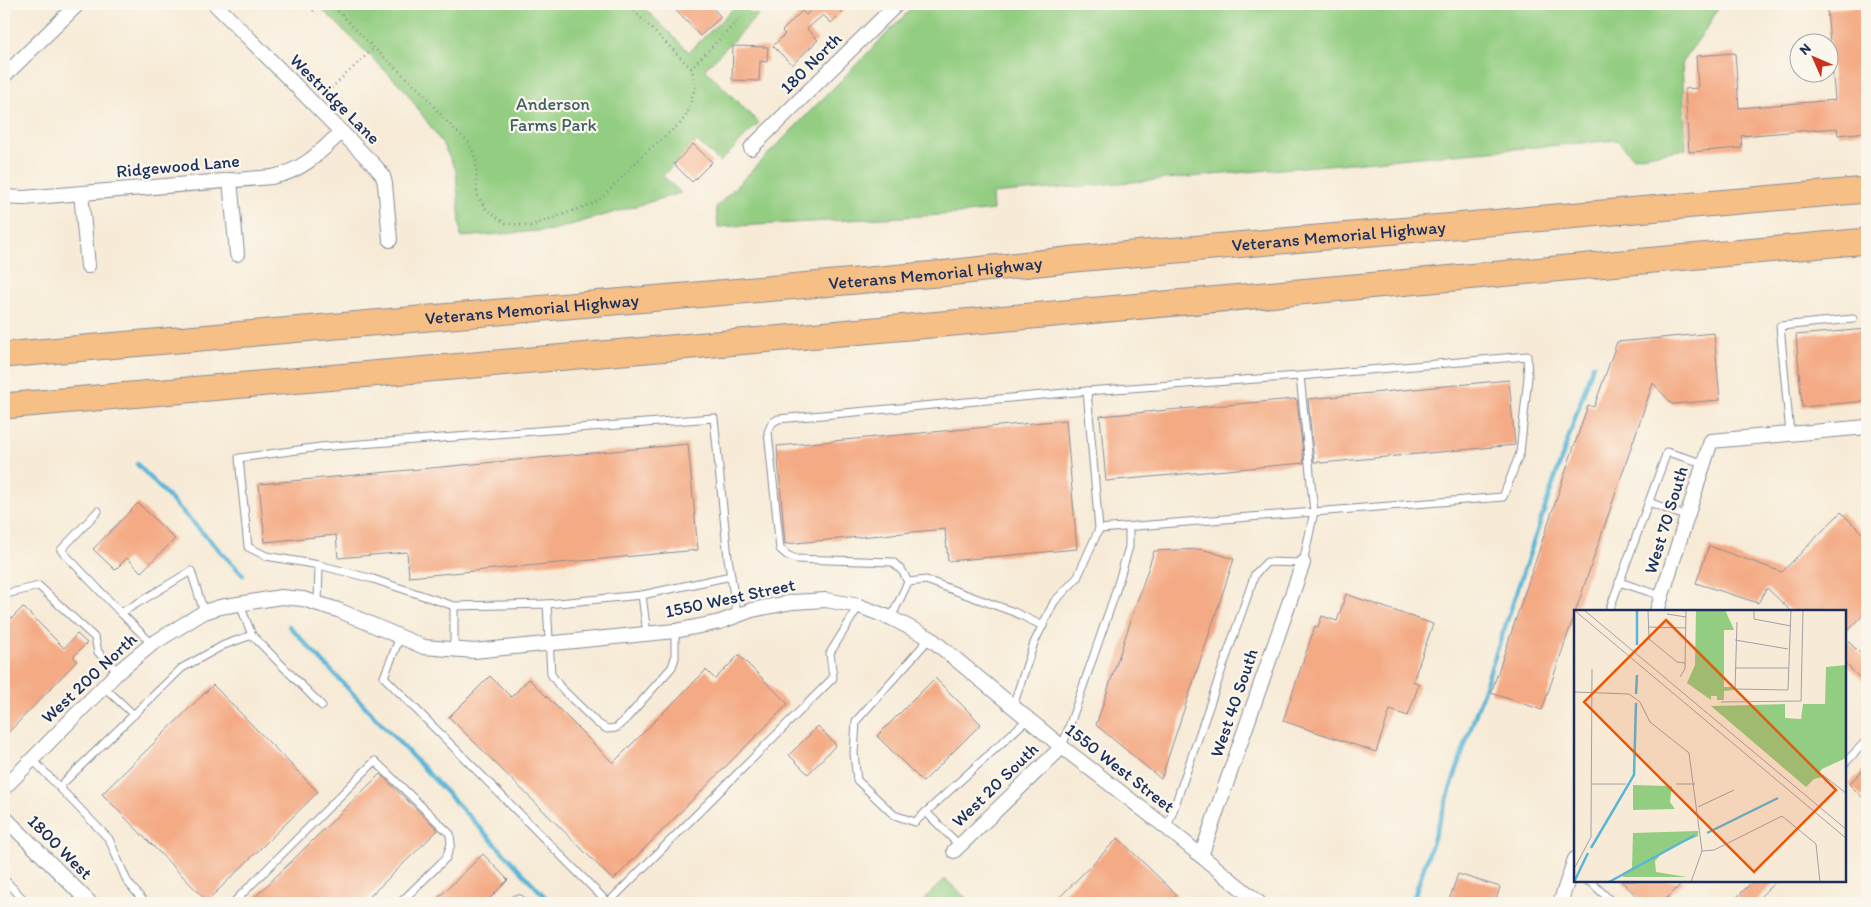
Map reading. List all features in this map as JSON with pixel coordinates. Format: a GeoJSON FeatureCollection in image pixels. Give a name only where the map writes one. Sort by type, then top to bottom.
{"type":"FeatureCollection","features":[{"type":"Feature","properties":{"kind":"highway","name":"Veterans Memorial Highway"},"geometry":{"type":"LineString","coordinates":[[4,356],[957,272],[1075,259],[1867,190]]}},
{"type":"Feature","properties":{"kind":"highway"},"geometry":{"type":"LineString","coordinates":[[4,406],[1867,241]]}},
{"type":"Feature","properties":{"kind":"street"},"geometry":{"type":"LineString","coordinates":[[4,76],[78,4]]}},
{"type":"Feature","properties":{"kind":"street","name":"Westridge Lane"},"geometry":{"type":"LineString","coordinates":[[215,4],[376,167],[385,184],[390,240]]}},
{"type":"Feature","properties":{"kind":"street","name":"180 North"},"geometry":{"type":"LineString","coordinates":[[751,148],[897,4]]}},
{"type":"Feature","properties":{"kind":"street","name":"Ridgewood Lane"},"geometry":{"type":"LineString","coordinates":[[4,197],[24,198],[287,174],[312,159],[340,132]]}},
{"type":"Feature","properties":{"kind":"street"},"geometry":{"type":"LineString","coordinates":[[230,180],[237,254]]}},
{"type":"Feature","properties":{"kind":"street"},"geometry":{"type":"LineString","coordinates":[[81,193],[88,266]]}},
{"type":"Feature","properties":{"kind":"street"},"geometry":{"type":"LineString","coordinates":[[1790,434],[1867,427]]}},
{"type":"Feature","properties":{"kind":"street","name":"West 70 South"},"geometry":{"type":"LineString","coordinates":[[1657,610],[1711,441],[1790,434]]}},
{"type":"Feature","properties":{"kind":"street","name":"West 40 South"},"geometry":{"type":"LineString","coordinates":[[1201,856],[1302,563]]}},
{"type":"Feature","properties":{"kind":"street","name":"1550 West Street"},"geometry":{"type":"LineString","coordinates":[[240,605],[281,597],[303,599],[338,610],[424,647],[474,651],[675,631],[720,622],[752,610],[793,602],[826,600],[859,606],[891,618],[930,638],[1062,747],[1167,828],[1259,903]]}},
{"type":"Feature","properties":{"kind":"street","name":"West 200 North"},"geometry":{"type":"LineString","coordinates":[[4,788],[103,686],[152,644],[204,612],[240,605]]}},
{"type":"Feature","properties":{"kind":"street","name":"West 20 South"},"geometry":{"type":"LineString","coordinates":[[957,848],[1062,747]]}},
{"type":"Feature","properties":{"kind":"street","name":"1800 West"},"geometry":{"type":"LineString","coordinates":[[4,817],[90,903]]}},
{"type":"Feature","properties":{"kind":"street"},"geometry":{"type":"LineString","coordinates":[[1560,903],[1572,874]]}},
{"type":"Feature","properties":{"kind":"lane"},"geometry":{"type":"LineString","coordinates":[[1790,434],[1780,326],[1853,319]]}},
{"type":"Feature","properties":{"kind":"lane"},"geometry":{"type":"LineString","coordinates":[[908,582],[903,572],[893,562],[796,559],[780,549],[768,432],[772,423],[778,419],[1087,391],[1300,376],[1527,356],[1528,377],[1520,453],[1503,497],[1099,529]]}},
{"type":"Feature","properties":{"kind":"lane"},"geometry":{"type":"LineString","coordinates":[[1167,828],[1255,574],[1267,562],[1302,563],[1314,512],[1300,376]]}},
{"type":"Feature","properties":{"kind":"lane"},"geometry":{"type":"LineString","coordinates":[[1013,706],[1034,643],[1054,602],[1077,578],[1099,529],[1087,391]]}},
{"type":"Feature","properties":{"kind":"lane"},"geometry":{"type":"LineString","coordinates":[[731,576],[642,595],[547,604],[454,606],[373,579],[319,565],[266,556],[248,547],[239,458],[320,447],[714,418],[737,615]]}},
{"type":"Feature","properties":{"kind":"lane"},"geometry":{"type":"LineString","coordinates":[[1609,610],[1667,452],[1704,463]]}},
{"type":"Feature","properties":{"kind":"lane"},"geometry":{"type":"LineString","coordinates":[[1648,502],[1687,517]]}},
{"type":"Feature","properties":{"kind":"lane"},"geometry":{"type":"LineString","coordinates":[[98,511],[61,550],[152,644]]}},
{"type":"Feature","properties":{"kind":"lane"},"geometry":{"type":"LineString","coordinates":[[1062,747],[1114,596],[1129,547],[1130,527]]}},
{"type":"Feature","properties":{"kind":"lane"},"geometry":{"type":"LineString","coordinates":[[318,604],[319,565]]}},
{"type":"Feature","properties":{"kind":"lane"},"geometry":{"type":"LineString","coordinates":[[121,613],[191,571],[204,612]]}},
{"type":"Feature","properties":{"kind":"lane"},"geometry":{"type":"LineString","coordinates":[[908,582],[926,580],[1014,612],[1043,626]]}},
{"type":"Feature","properties":{"kind":"lane"},"geometry":{"type":"LineString","coordinates":[[891,618],[908,582]]}},
{"type":"Feature","properties":{"kind":"lane"},"geometry":{"type":"LineString","coordinates":[[1619,582],[1662,596]]}},
{"type":"Feature","properties":{"kind":"lane"},"geometry":{"type":"LineString","coordinates":[[4,596],[39,586],[95,638],[98,652],[118,672]]}},
{"type":"Feature","properties":{"kind":"lane"},"geometry":{"type":"LineString","coordinates":[[642,595],[647,634]]}},
{"type":"Feature","properties":{"kind":"lane"},"geometry":{"type":"LineString","coordinates":[[547,604],[551,674],[560,687],[597,724],[607,729],[616,728],[626,719],[672,667],[675,658],[675,631]]}},
{"type":"Feature","properties":{"kind":"lane"},"geometry":{"type":"LineString","coordinates":[[240,605],[252,635],[322,706]]}},
{"type":"Feature","properties":{"kind":"lane"},"geometry":{"type":"LineString","coordinates":[[454,606],[454,650]]}},
{"type":"Feature","properties":{"kind":"lane"},"geometry":{"type":"LineString","coordinates":[[400,637],[384,677],[608,903],[833,678],[830,652],[859,606]]}},
{"type":"Feature","properties":{"kind":"lane"},"geometry":{"type":"LineString","coordinates":[[59,787],[182,668],[224,645],[252,635]]}},
{"type":"Feature","properties":{"kind":"lane"},"geometry":{"type":"LineString","coordinates":[[930,638],[856,722],[854,754],[857,780],[894,816],[915,822],[1029,718]]}},
{"type":"Feature","properties":{"kind":"lane"},"geometry":{"type":"LineString","coordinates":[[103,686],[134,715]]}},
{"type":"Feature","properties":{"kind":"lane"},"geometry":{"type":"LineString","coordinates":[[1846,762],[1867,740]]}},
{"type":"Feature","properties":{"kind":"lane"},"geometry":{"type":"LineString","coordinates":[[32,759],[109,840],[127,880],[145,903]]}},
{"type":"Feature","properties":{"kind":"lane"},"geometry":{"type":"LineString","coordinates":[[232,903],[375,761],[450,834],[451,844],[446,858],[400,903]]}},
{"type":"Feature","properties":{"kind":"lane"},"geometry":{"type":"LineString","coordinates":[[926,812],[957,848]]}},
{"type":"Feature","properties":{"kind":"lane"},"geometry":{"type":"LineString","coordinates":[[4,879],[27,903]]}},
{"type":"Feature","properties":{"kind":"lane"},"geometry":{"type":"LineString","coordinates":[[1591,882],[1613,903]]}},
{"type":"Feature","properties":{"kind":"lane"},"geometry":{"type":"LineString","coordinates":[[512,903],[515,899],[520,899],[524,903]]}},
{"type":"Feature","properties":{"kind":"path"},"geometry":{"type":"LineString","coordinates":[[313,11],[320,4]]}},
{"type":"Feature","properties":{"kind":"path"},"geometry":{"type":"LineString","coordinates":[[332,4],[374,48],[424,94],[470,144],[476,161],[477,195],[486,209],[505,223],[530,226],[592,204],[603,197],[646,152],[680,123],[688,112],[696,84],[691,68],[627,4]]}},
{"type":"Feature","properties":{"kind":"path"},"geometry":{"type":"LineString","coordinates":[[691,68],[743,15]]}},
{"type":"Feature","properties":{"kind":"path"},"geometry":{"type":"LineString","coordinates":[[319,99],[374,48]]}},
{"type":"Feature","properties":{"kind":"green space","name":"Anderson Farms Park"},"geometry":{"type":"Polygon","coordinates":[[[317,4],[640,4],[689,52],[738,4],[741,4],[750,13],[758,15],[705,69],[759,123],[720,162],[697,141],[663,176],[681,193],[553,230],[461,237],[456,170],[442,143],[404,89],[317,4]]]}},
{"type":"Feature","properties":{"kind":"green space"},"geometry":{"type":"Polygon","coordinates":[[[916,4],[1720,4],[1709,25],[1682,62],[1686,149],[1633,157],[1617,140],[992,194],[993,210],[958,214],[718,227],[716,207],[916,4]]]}},
{"type":"Feature","properties":{"kind":"green space"},"geometry":{"type":"Polygon","coordinates":[[[945,879],[967,899],[968,903],[920,903],[945,879]]]}},
{"type":"Feature","properties":{"kind":"building"},"geometry":{"type":"Polygon","coordinates":[[[670,4],[709,4],[721,17],[700,36],[670,4]]]}},
{"type":"Feature","properties":{"kind":"building"},"geometry":{"type":"Polygon","coordinates":[[[812,4],[850,4],[831,23],[823,15],[807,29],[818,40],[792,65],[773,46],[785,34],[782,31],[802,11],[806,15],[814,6],[812,4]]]}},
{"type":"Feature","properties":{"kind":"building"},"geometry":{"type":"Polygon","coordinates":[[[1867,6],[1867,132],[1838,135],[1837,128],[1741,136],[1742,148],[1689,152],[1685,89],[1698,88],[1696,56],[1735,53],[1739,108],[1835,100],[1833,82],[1838,82],[1838,32],[1829,32],[1827,9],[1867,6]]]}},
{"type":"Feature","properties":{"kind":"building"},"geometry":{"type":"Polygon","coordinates":[[[733,46],[768,47],[767,62],[760,61],[759,81],[732,80],[733,46]]]}},
{"type":"Feature","properties":{"kind":"building"},"geometry":{"type":"Polygon","coordinates":[[[693,144],[712,162],[692,182],[674,164],[693,144]]]}},
{"type":"Feature","properties":{"kind":"building"},"geometry":{"type":"Polygon","coordinates":[[[1867,329],[1867,401],[1802,407],[1796,335],[1867,329]]]}},
{"type":"Feature","properties":{"kind":"building"},"geometry":{"type":"Polygon","coordinates":[[[1714,333],[1720,400],[1672,404],[1653,383],[1576,610],[1574,610],[1574,616],[1542,710],[1491,693],[1588,405],[1594,407],[1617,342],[1714,333]]]}},
{"type":"Feature","properties":{"kind":"building"},"geometry":{"type":"Polygon","coordinates":[[[1509,380],[1515,445],[1321,463],[1314,462],[1308,399],[1509,380]]]}},
{"type":"Feature","properties":{"kind":"building"},"geometry":{"type":"Polygon","coordinates":[[[1297,400],[1304,463],[1106,481],[1100,416],[1297,400]]]}},
{"type":"Feature","properties":{"kind":"building"},"geometry":{"type":"Polygon","coordinates":[[[1066,420],[1077,549],[948,561],[945,529],[785,544],[777,446],[1066,420]]]}},
{"type":"Feature","properties":{"kind":"building"},"geometry":{"type":"Polygon","coordinates":[[[688,444],[698,550],[409,577],[407,552],[338,558],[336,535],[265,542],[259,484],[688,444]]]}},
{"type":"Feature","properties":{"kind":"building"},"geometry":{"type":"Polygon","coordinates":[[[138,503],[175,539],[141,572],[127,558],[115,570],[93,549],[138,503]]]}},
{"type":"Feature","properties":{"kind":"building"},"geometry":{"type":"Polygon","coordinates":[[[1841,512],[1867,538],[1867,611],[1846,633],[1846,610],[1790,610],[1767,588],[1758,603],[1696,583],[1709,546],[1782,572],[1841,512]]]}},
{"type":"Feature","properties":{"kind":"building"},"geometry":{"type":"Polygon","coordinates":[[[1202,549],[1234,559],[1161,779],[1096,725],[1154,551],[1202,549]]]}},
{"type":"Feature","properties":{"kind":"building"},"geometry":{"type":"Polygon","coordinates":[[[1346,594],[1433,624],[1413,681],[1419,684],[1408,716],[1390,710],[1376,752],[1283,721],[1315,626],[1318,627],[1322,616],[1337,621],[1346,594]]]}},
{"type":"Feature","properties":{"kind":"building"},"geometry":{"type":"Polygon","coordinates":[[[23,607],[64,648],[77,634],[87,643],[73,657],[77,661],[4,737],[4,626],[23,607]]]}},
{"type":"Feature","properties":{"kind":"building"},"geometry":{"type":"Polygon","coordinates":[[[1846,639],[1867,660],[1867,685],[1846,664],[1846,639]]]}},
{"type":"Feature","properties":{"kind":"building"},"geometry":{"type":"Polygon","coordinates":[[[739,655],[788,704],[613,880],[449,717],[490,676],[511,697],[529,679],[613,763],[706,670],[715,679],[739,655]]]}},
{"type":"Feature","properties":{"kind":"building"},"geometry":{"type":"Polygon","coordinates":[[[935,678],[981,724],[923,782],[877,736],[935,678]]]}},
{"type":"Feature","properties":{"kind":"building"},"geometry":{"type":"Polygon","coordinates":[[[213,685],[318,792],[207,901],[102,794],[213,685]]]}},
{"type":"Feature","properties":{"kind":"building"},"geometry":{"type":"Polygon","coordinates":[[[818,726],[836,745],[808,774],[789,755],[818,726]]]}},
{"type":"Feature","properties":{"kind":"building"},"geometry":{"type":"Polygon","coordinates":[[[1867,766],[1867,802],[1849,784],[1867,766]]]}},
{"type":"Feature","properties":{"kind":"building"},"geometry":{"type":"Polygon","coordinates":[[[380,774],[438,830],[363,903],[249,903],[380,774]]]}},
{"type":"Feature","properties":{"kind":"building"},"geometry":{"type":"Polygon","coordinates":[[[1118,838],[1177,895],[1169,903],[1054,903],[1118,838]]]}},
{"type":"Feature","properties":{"kind":"building"},"geometry":{"type":"Polygon","coordinates":[[[483,854],[508,880],[485,903],[433,903],[483,854]]]}},
{"type":"Feature","properties":{"kind":"building"},"geometry":{"type":"Polygon","coordinates":[[[1458,874],[1500,887],[1495,903],[1448,903],[1458,874]]]}},
{"type":"Feature","properties":{"kind":"building"},"geometry":{"type":"Polygon","coordinates":[[[1622,882],[1683,882],[1662,903],[1644,903],[1622,882]]]}},
{"type":"Feature","properties":{"kind":"building"},"geometry":{"type":"Polygon","coordinates":[[[1752,882],[1775,882],[1754,903],[1731,903],[1752,882]]]}},
{"type":"Feature","properties":{"kind":"waterway"},"geometry":{"type":"LineString","coordinates":[[1412,903],[1593,365]]}},
{"type":"Feature","properties":{"kind":"waterway"},"geometry":{"type":"LineString","coordinates":[[137,464],[243,575]]}},
{"type":"Feature","properties":{"kind":"waterway"},"geometry":{"type":"LineString","coordinates":[[289,626],[551,903]]}}]}
